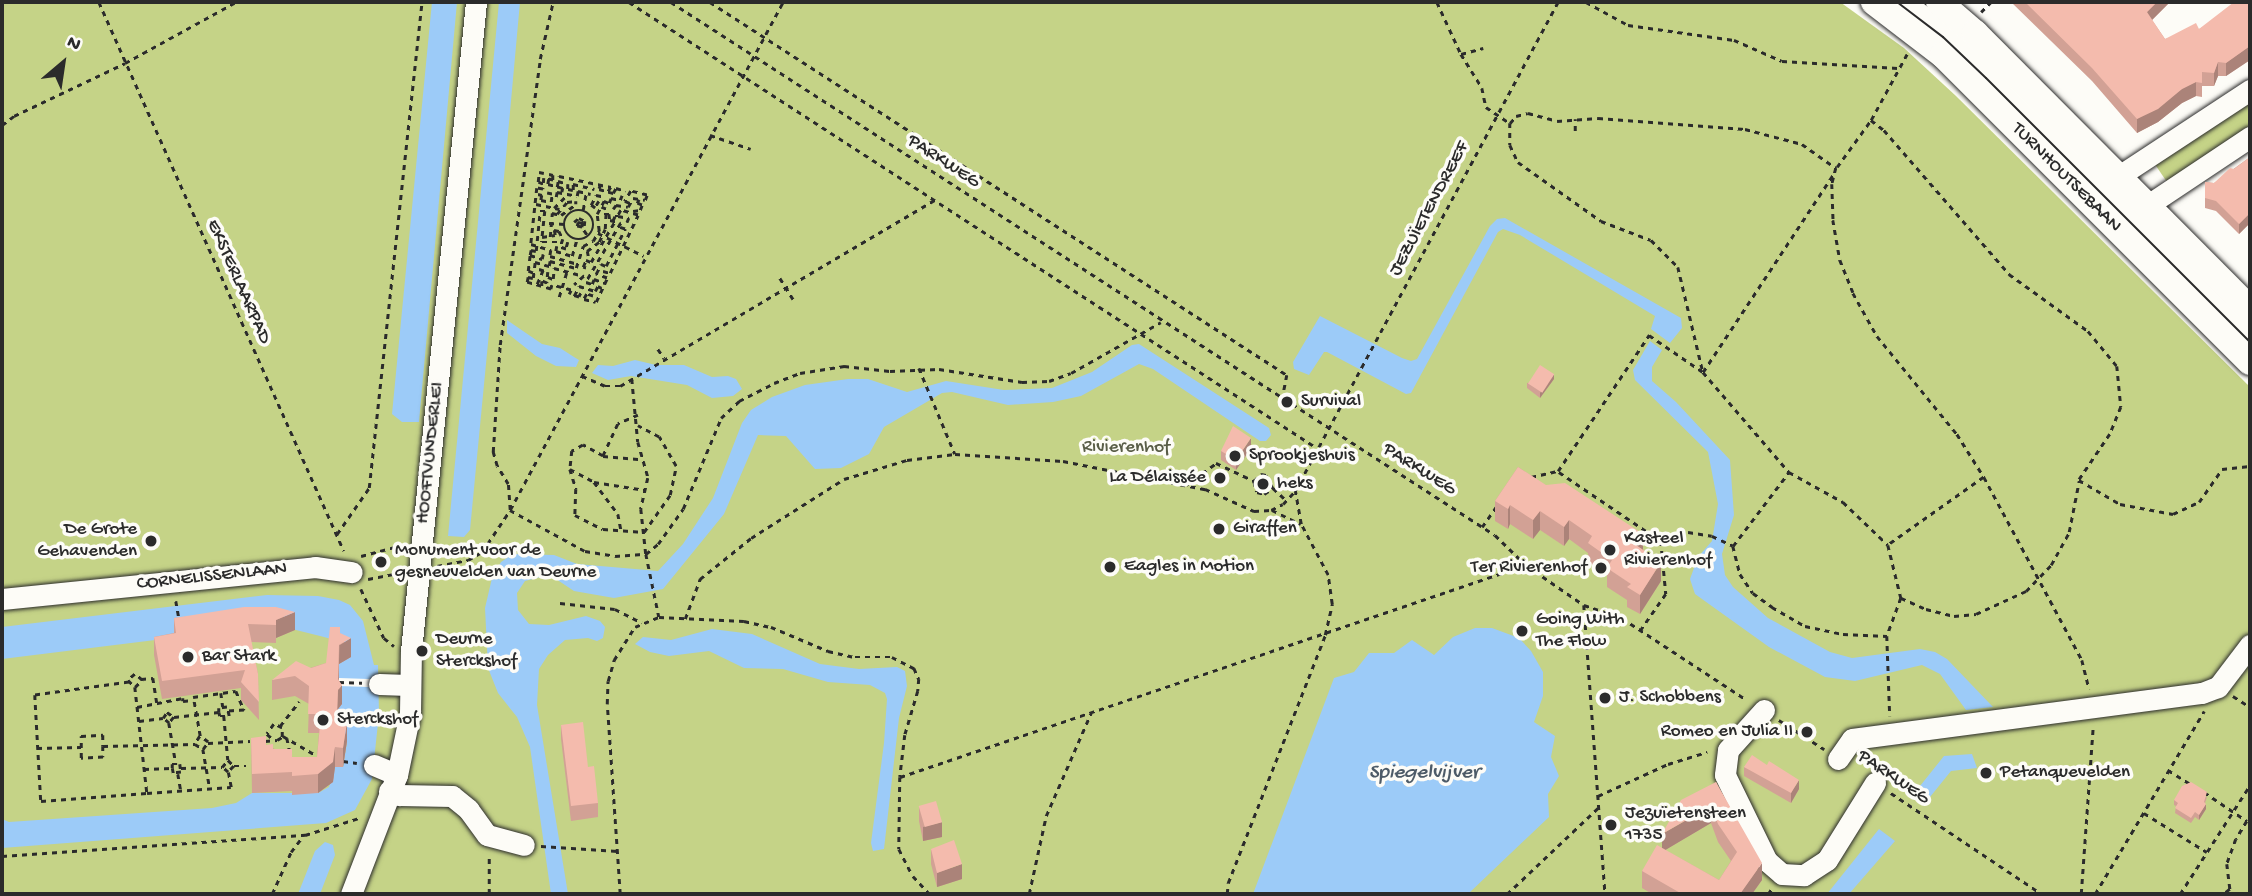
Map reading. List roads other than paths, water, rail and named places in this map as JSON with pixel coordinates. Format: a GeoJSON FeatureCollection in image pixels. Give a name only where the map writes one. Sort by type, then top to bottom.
{"type":"FeatureCollection","features":[{"type":"Feature","properties":{"kind":"main road","name":"TURNHOUTSEBAAN"},"geometry":{"type":"LineString","coordinates":[[1874,2],[1976,33],[2250,309]]}},
{"type":"Feature","properties":{"kind":"main road","name":"TURNHOUTSEBAAN"},"geometry":{"type":"LineString","coordinates":[[1927,18],[2250,362]]}},
{"type":"Feature","properties":{"kind":"street","name":"HOOFTVUNDERLEI"},"geometry":{"type":"LineString","coordinates":[[351,894],[393,783],[410,713],[408,685],[426,568],[476,2]]}},
{"type":"Feature","properties":{"kind":"street","name":"TURNHOUTSEBAAN"},"geometry":{"type":"LineString","coordinates":[[1905,2],[1927,18],[2024,109],[2250,335]]}},
{"type":"Feature","properties":{"kind":"street"},"geometry":{"type":"LineString","coordinates":[[2119,176],[2250,90]]}},
{"type":"Feature","properties":{"kind":"street"},"geometry":{"type":"LineString","coordinates":[[2148,205],[2250,137]]}},
{"type":"Feature","properties":{"kind":"street","name":"CORNELISSENLAAN"},"geometry":{"type":"LineString","coordinates":[[2,599],[315,567],[350,566]]}},
{"type":"Feature","properties":{"kind":"street"},"geometry":{"type":"LineString","coordinates":[[1838,759],[1852,739],[2202,693],[2218,687],[2250,645]]}},
{"type":"Feature","properties":{"kind":"street"},"geometry":{"type":"LineString","coordinates":[[379,684],[408,685]]}},
{"type":"Feature","properties":{"kind":"street"},"geometry":{"type":"LineString","coordinates":[[1764,710],[1728,750],[1725,775],[1729,789],[1767,860],[1783,874],[1793,876],[1816,870],[1836,850],[1875,783]]}},
{"type":"Feature","properties":{"kind":"street"},"geometry":{"type":"LineString","coordinates":[[374,765],[393,783],[399,795],[452,796],[468,809],[487,835],[524,845]]}},
{"type":"Feature","properties":{"kind":"water"},"geometry":{"type":"Polygon","coordinates":[[[432,2],[457,2],[419,422],[402,422],[392,414],[432,2]]]}},
{"type":"Feature","properties":{"kind":"water"},"geometry":{"type":"Polygon","coordinates":[[[499,2],[520,2],[506,156],[470,530],[464,537],[448,536],[499,2]]]}},
{"type":"Feature","properties":{"kind":"water"},"geometry":{"type":"Polygon","coordinates":[[[1505,218],[1681,318],[1682,328],[1670,343],[1651,329],[1655,316],[1520,235],[1503,229],[1498,232],[1411,393],[1406,394],[1327,352],[1324,352],[1309,375],[1294,369],[1293,362],[1320,316],[1402,358],[1411,361],[1417,359],[1490,226],[1497,219],[1505,218]]]}},
{"type":"Feature","properties":{"kind":"water"},"geometry":{"type":"Polygon","coordinates":[[[507,320],[542,344],[560,348],[579,360],[576,367],[556,366],[536,356],[507,333],[507,320]]]}},
{"type":"Feature","properties":{"kind":"water"},"geometry":{"type":"Polygon","coordinates":[[[1650,341],[1662,350],[1652,367],[1652,381],[1676,402],[1730,460],[1734,515],[1722,554],[1725,575],[1733,587],[1768,618],[1830,652],[1852,658],[1920,649],[1935,652],[1947,659],[1993,707],[1966,710],[1940,674],[1922,665],[1855,681],[1825,677],[1769,647],[1695,594],[1690,579],[1698,557],[1712,541],[1718,504],[1708,452],[1635,380],[1633,370],[1650,341]]]}},
{"type":"Feature","properties":{"kind":"water"},"geometry":{"type":"Polygon","coordinates":[[[1139,344],[1269,428],[1271,435],[1266,441],[1260,441],[1153,369],[1139,364],[1081,396],[1053,402],[1008,405],[952,392],[942,393],[884,427],[869,454],[841,468],[815,469],[786,436],[758,435],[724,514],[663,589],[614,598],[574,591],[556,579],[544,576],[525,581],[517,593],[518,610],[529,624],[549,625],[586,616],[600,621],[605,627],[603,638],[597,641],[588,638],[565,640],[548,655],[539,669],[537,705],[568,894],[551,894],[530,747],[517,717],[498,693],[488,668],[485,608],[492,578],[501,562],[513,554],[554,555],[577,564],[658,571],[683,544],[713,498],[742,423],[751,410],[772,397],[805,385],[868,379],[907,392],[946,381],[1004,390],[1052,388],[1092,372],[1132,345],[1139,344]]]}},
{"type":"Feature","properties":{"kind":"water"},"geometry":{"type":"Polygon","coordinates":[[[635,360],[656,365],[684,365],[712,377],[728,376],[736,379],[742,389],[733,396],[712,398],[687,385],[631,376],[608,380],[592,373],[598,365],[613,366],[635,360]]]}},
{"type":"Feature","properties":{"kind":"water"},"geometry":{"type":"Polygon","coordinates":[[[267,595],[318,596],[339,600],[350,605],[363,621],[374,665],[378,665],[379,714],[372,779],[355,810],[326,823],[2,848],[2,819],[9,822],[212,808],[236,803],[252,793],[318,793],[329,787],[335,767],[343,767],[347,742],[337,737],[338,707],[331,639],[276,625],[2,659],[2,627],[267,595]]]}},
{"type":"Feature","properties":{"kind":"water","name":"Spiegelvijver"},"geometry":{"type":"Polygon","coordinates":[[[1475,628],[1492,628],[1519,638],[1531,651],[1543,672],[1543,696],[1534,722],[1555,736],[1551,757],[1559,776],[1548,794],[1549,817],[1468,894],[1253,894],[1334,678],[1354,672],[1369,653],[1394,653],[1412,640],[1434,655],[1453,637],[1475,628]]]}},
{"type":"Feature","properties":{"kind":"water"},"geometry":{"type":"Polygon","coordinates":[[[712,629],[752,634],[820,664],[859,669],[897,667],[905,671],[907,686],[899,718],[884,849],[873,851],[871,843],[884,743],[887,699],[885,693],[870,685],[828,682],[783,669],[744,668],[709,651],[669,656],[650,652],[635,644],[643,637],[671,640],[712,629]]]}},
{"type":"Feature","properties":{"kind":"water"},"geometry":{"type":"Polygon","coordinates":[[[1972,754],[1977,768],[1951,771],[1930,797],[1916,791],[1944,756],[1972,754]]]}},
{"type":"Feature","properties":{"kind":"water"},"geometry":{"type":"Polygon","coordinates":[[[1879,829],[1895,841],[1849,894],[1827,894],[1879,829]]]}},
{"type":"Feature","properties":{"kind":"water"},"geometry":{"type":"Polygon","coordinates":[[[325,842],[333,845],[335,855],[320,894],[298,894],[315,851],[325,842]]]}},
{"type":"Feature","properties":{"kind":"tram line"},"geometry":{"type":"LineString","coordinates":[[1897,2],[1943,37],[1986,78],[2250,342]]}},
{"type":"Feature","properties":{"kind":"place","name":"Survival"},"geometry":{"type":"Point","coordinates":[1287,402]}},
{"type":"Feature","properties":{"kind":"place","name":"Sprookjeshuis"},"geometry":{"type":"Point","coordinates":[1235,456]}},
{"type":"Feature","properties":{"kind":"place","name":"La Délaissée"},"geometry":{"type":"Point","coordinates":[1220,478]}},
{"type":"Feature","properties":{"kind":"place","name":"heks"},"geometry":{"type":"Point","coordinates":[1263,484]}},
{"type":"Feature","properties":{"kind":"place","name":"Giraffen"},"geometry":{"type":"Point","coordinates":[1219,529]}},
{"type":"Feature","properties":{"kind":"place","name":"De Grote Gehavenden"},"geometry":{"type":"Point","coordinates":[151,541]}},
{"type":"Feature","properties":{"kind":"place","name":"Kasteel Rivierenhof"},"geometry":{"type":"Point","coordinates":[1610,550]}},
{"type":"Feature","properties":{"kind":"place","name":"Monument voor de gesneuvelden van Deurne"},"geometry":{"type":"Point","coordinates":[381,562]}},
{"type":"Feature","properties":{"kind":"place","name":"Eagles in Motion"},"geometry":{"type":"Point","coordinates":[1110,567]}},
{"type":"Feature","properties":{"kind":"place","name":"Ter Rivierenhof"},"geometry":{"type":"Point","coordinates":[1601,568]}},
{"type":"Feature","properties":{"kind":"place","name":"Going With The Flow"},"geometry":{"type":"Point","coordinates":[1522,631]}},
{"type":"Feature","properties":{"kind":"place","name":"Deurne Sterckshof"},"geometry":{"type":"Point","coordinates":[422,651]}},
{"type":"Feature","properties":{"kind":"place","name":"Bar Stark"},"geometry":{"type":"Point","coordinates":[188,657]}},
{"type":"Feature","properties":{"kind":"place","name":"J. Schobbens"},"geometry":{"type":"Point","coordinates":[1605,698]}},
{"type":"Feature","properties":{"kind":"place","name":"Sterckshof"},"geometry":{"type":"Point","coordinates":[323,720]}},
{"type":"Feature","properties":{"kind":"place","name":"Romeo en Julia II"},"geometry":{"type":"Point","coordinates":[1807,732]}},
{"type":"Feature","properties":{"kind":"place","name":"Petanquevelden"},"geometry":{"type":"Point","coordinates":[1986,773]}},
{"type":"Feature","properties":{"kind":"place","name":"Jezuïetensteen 1735"},"geometry":{"type":"Point","coordinates":[1611,825]}},
{"type":"Feature","properties":{"kind":"park label","name":"Rivierenhof"},"geometry":{"type":"Point","coordinates":[1126,448]}}]}
